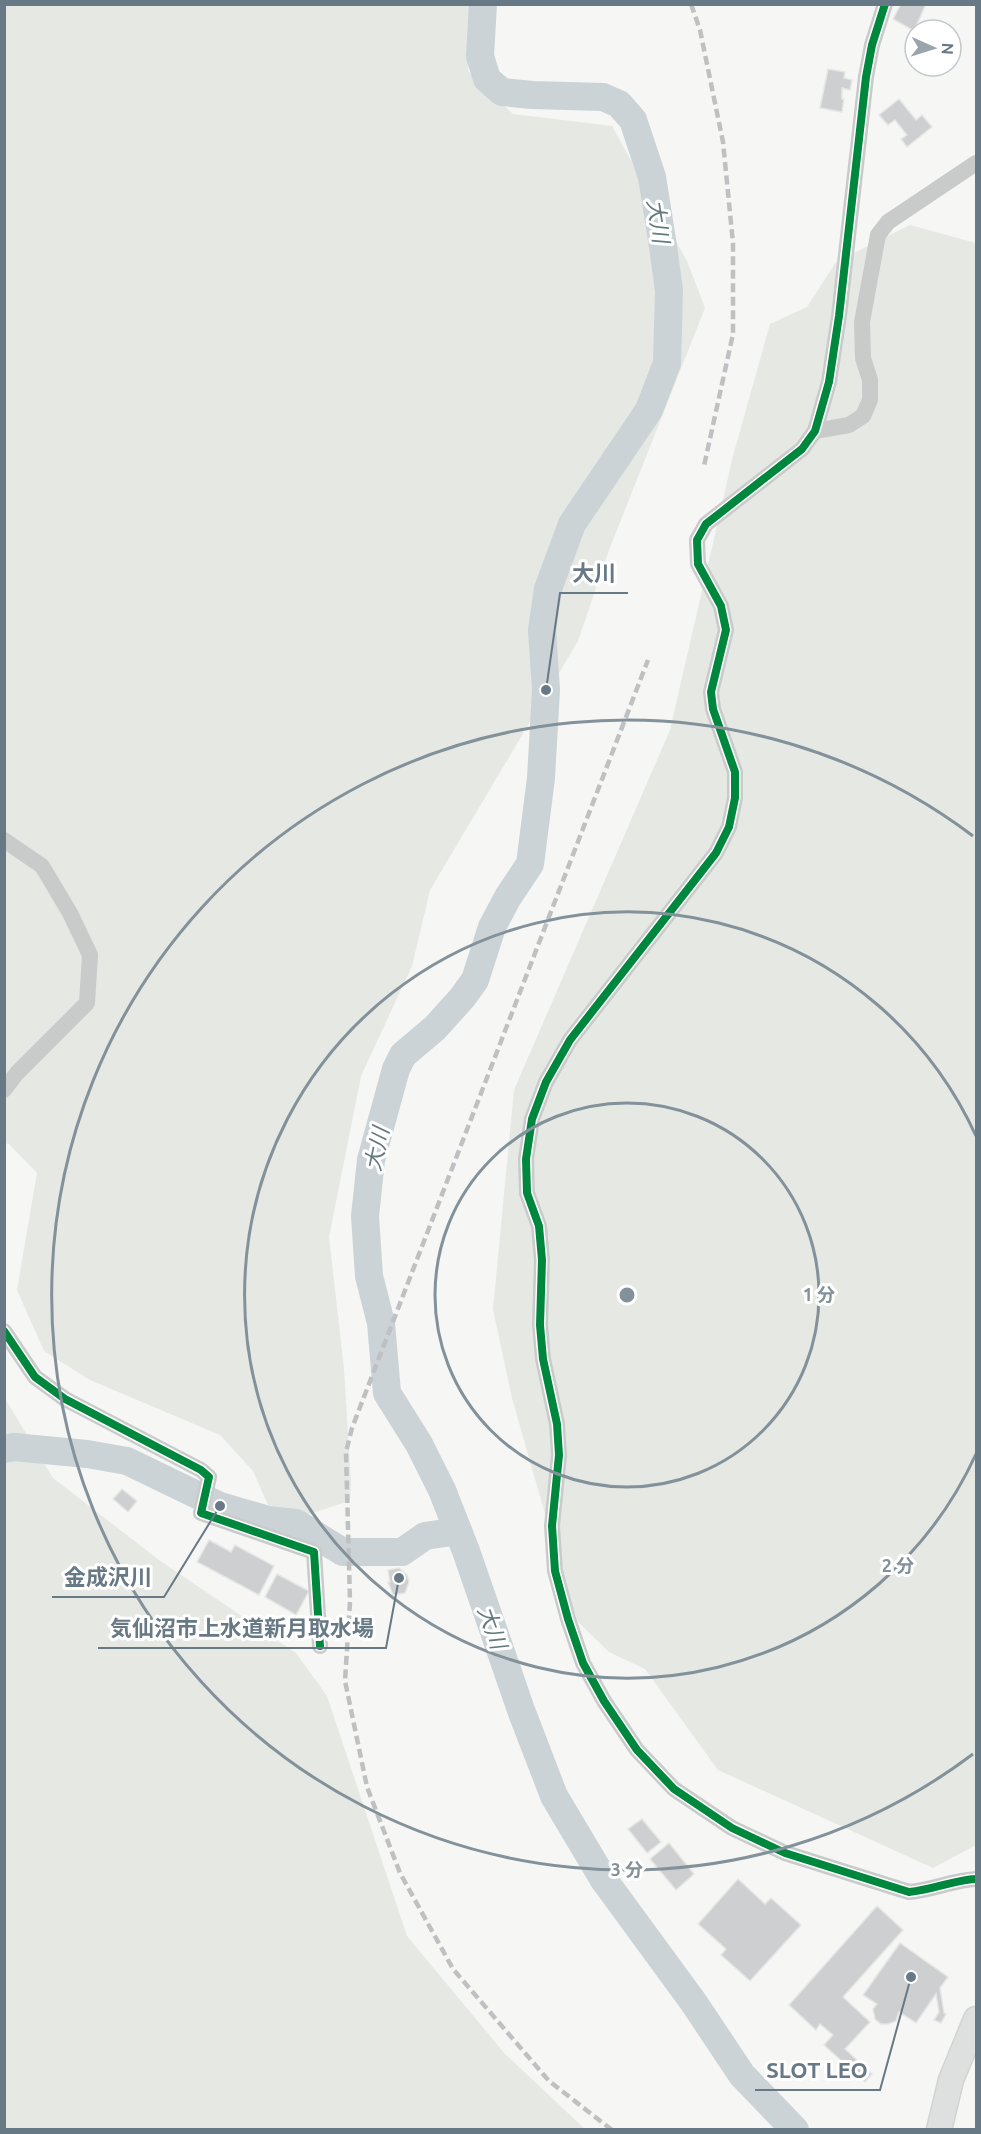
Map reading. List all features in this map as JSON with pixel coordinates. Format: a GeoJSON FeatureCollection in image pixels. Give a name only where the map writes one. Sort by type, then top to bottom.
{"type":"FeatureCollection","features":[{"type":"Feature","properties":{"kind":"highway"},"geometry":{"type":"LineString","coordinates":[[939,2130],[951,2080],[976,2019]]}},
{"type":"Feature","properties":{"kind":"street"},"geometry":{"type":"LineString","coordinates":[[885,4],[872,45],[866,77],[830,382],[815,431],[802,450],[706,524],[697,540],[698,564],[721,606],[726,630],[711,692],[713,709],[735,772],[735,798],[729,827],[716,853],[570,1040],[546,1082],[532,1119],[526,1160],[527,1193],[539,1226],[542,1260],[540,1325],[543,1359],[557,1424],[559,1455],[552,1526],[555,1571],[583,1663],[604,1701],[636,1750],[674,1789],[732,1828],[785,1853],[909,1892],[924,1891],[960,1879],[976,1879]]}},
{"type":"Feature","properties":{"kind":"street"},"geometry":{"type":"LineString","coordinates":[[815,431],[849,425],[863,417],[870,400],[870,380],[863,358],[862,322],[878,235],[888,222],[976,163]]}},
{"type":"Feature","properties":{"kind":"street"},"geometry":{"type":"LineString","coordinates":[[4,840],[42,866],[70,914],[90,956],[87,1003],[17,1073],[4,1090]]}},
{"type":"Feature","properties":{"kind":"street"},"geometry":{"type":"LineString","coordinates":[[4,1331],[35,1377],[65,1399],[201,1470],[209,1477],[201,1513],[314,1552],[320,1646]]}},
{"type":"Feature","properties":{"kind":"shaded area"},"geometry":{"type":"Polygon","coordinates":[[[5,5],[476,5],[468,71],[513,114],[612,126],[687,261],[705,308],[609,550],[578,641],[430,890],[412,966],[361,1076],[329,1237],[344,1369],[351,1482],[350,1501],[306,1515],[268,1505],[253,1471],[220,1435],[90,1380],[44,1351],[17,1290],[37,1173],[8,1143],[5,1145],[5,5]]]}},
{"type":"Feature","properties":{"kind":"shaded area"},"geometry":{"type":"Polygon","coordinates":[[[910,225],[976,243],[976,1845],[933,1868],[718,1770],[645,1669],[609,1652],[575,1619],[512,1398],[493,1309],[514,1090],[670,730],[733,456],[770,324],[807,307],[836,262],[910,225]]]}},
{"type":"Feature","properties":{"kind":"shaded area"},"geometry":{"type":"Polygon","coordinates":[[[4,1397],[53,1478],[159,1560],[296,1653],[327,1696],[407,1936],[505,2054],[585,2129],[5,2129],[4,1397]]]}},
{"type":"Feature","properties":{"kind":"building"},"geometry":{"type":"Polygon","coordinates":[[[901,4],[926,4],[920,18],[903,18],[903,25],[893,19],[901,4]]]}},
{"type":"Feature","properties":{"kind":"building"},"geometry":{"type":"Polygon","coordinates":[[[828,69],[845,72],[844,78],[852,80],[850,90],[842,88],[842,99],[844,99],[842,112],[820,108],[828,69]]]}},
{"type":"Feature","properties":{"kind":"building"},"geometry":{"type":"Polygon","coordinates":[[[899,99],[916,120],[922,115],[932,127],[907,147],[901,139],[907,135],[895,120],[888,125],[879,115],[899,99]]]}},
{"type":"Feature","properties":{"kind":"building"},"geometry":{"type":"Polygon","coordinates":[[[122,1489],[137,1501],[128,1512],[113,1499],[122,1489]]]}},
{"type":"Feature","properties":{"kind":"building"},"geometry":{"type":"Polygon","coordinates":[[[209,1540],[231,1552],[235,1545],[274,1566],[259,1595],[197,1562],[209,1540]]]}},
{"type":"Feature","properties":{"kind":"building"},"geometry":{"type":"Polygon","coordinates":[[[399,1568],[407,1575],[409,1582],[405,1593],[393,1595],[388,1582],[390,1582],[388,1570],[399,1568]]]}},
{"type":"Feature","properties":{"kind":"building"},"geometry":{"type":"Polygon","coordinates":[[[277,1574],[309,1591],[296,1615],[265,1597],[277,1574]]]}},
{"type":"Feature","properties":{"kind":"building"},"geometry":{"type":"Polygon","coordinates":[[[642,1819],[661,1842],[647,1853],[628,1829],[642,1819]]]}},
{"type":"Feature","properties":{"kind":"building"},"geometry":{"type":"Polygon","coordinates":[[[669,1843],[694,1874],[676,1890],[650,1859],[669,1843]]]}},
{"type":"Feature","properties":{"kind":"building"},"geometry":{"type":"Polygon","coordinates":[[[738,1879],[765,1904],[771,1898],[801,1925],[750,1981],[721,1955],[726,1949],[698,1924],[738,1879]]]}},
{"type":"Feature","properties":{"kind":"building"},"geometry":{"type":"Polygon","coordinates":[[[877,1906],[903,1930],[843,1997],[870,2022],[845,2049],[872,2074],[865,2082],[824,2045],[833,2035],[820,2024],[816,2030],[789,2005],[877,1906]]]}},
{"type":"Feature","properties":{"kind":"building"},"geometry":{"type":"Polygon","coordinates":[[[900,1943],[948,1977],[940,1988],[946,2014],[941,2023],[934,2020],[939,2012],[936,1994],[916,2023],[899,2012],[896,2021],[888,2024],[881,2024],[875,2019],[873,2009],[877,2004],[863,1995],[900,1943]]]}},
{"type":"Feature","properties":{"kind":"waterway","name":"大川"},"geometry":{"type":"LineString","coordinates":[[483,4],[480,56],[487,79],[502,92],[603,97],[619,104],[633,120],[652,177],[663,246],[669,291],[667,363],[649,410],[572,524],[548,589],[542,630],[546,690],[541,778],[530,864],[492,927],[475,980],[435,1028],[403,1055],[396,1069],[371,1160],[365,1216],[369,1276],[381,1323],[387,1393],[419,1444],[442,1490],[554,1796],[604,1880],[694,2003],[742,2075],[795,2130]]}},
{"type":"Feature","properties":{"kind":"waterway"},"geometry":{"type":"LineString","coordinates":[[4,1449],[14,1447],[87,1454],[127,1461],[220,1506],[268,1520],[296,1523],[343,1552],[402,1552],[425,1536],[458,1531]]}},
{"type":"Feature","properties":{"kind":"railway"},"geometry":{"type":"LineString","coordinates":[[691,4],[700,30],[723,142],[733,243],[733,334],[704,466]]}},
{"type":"Feature","properties":{"kind":"railway"},"geometry":{"type":"LineString","coordinates":[[612,2130],[549,2081],[453,1969],[400,1873],[367,1787],[345,1681],[350,1602],[346,1452],[352,1428],[648,660]]}},
{"type":"Feature","properties":{"kind":"cycle path"},"geometry":{"type":"LineString","coordinates":[[885,4],[872,45],[866,77],[839,316],[829,382],[815,431],[802,449],[706,524],[697,540],[698,564],[721,606],[726,630],[711,692],[713,709],[735,772],[735,798],[729,827],[716,853],[570,1040],[546,1082],[532,1119],[526,1159],[527,1193],[539,1226],[542,1260],[540,1325],[543,1359],[557,1424],[559,1455],[552,1526],[555,1571],[583,1663],[604,1701],[637,1750],[674,1789],[732,1828],[785,1853],[909,1892],[976,1879]]}},
{"type":"Feature","properties":{"kind":"cycle path"},"geometry":{"type":"LineString","coordinates":[[4,1331],[35,1377],[65,1399],[201,1470],[209,1477],[201,1513],[314,1552],[320,1646]]}},
{"type":"Feature","properties":{"kind":"place","name":"大川"},"geometry":{"type":"Point","coordinates":[546,690]}},
{"type":"Feature","properties":{"kind":"place","name":"金成沢川"},"geometry":{"type":"Point","coordinates":[220,1506]}},
{"type":"Feature","properties":{"kind":"place","name":"気仙沼市上水道新月取水場"},"geometry":{"type":"Point","coordinates":[399,1578]}},
{"type":"Feature","properties":{"kind":"place","name":"SLOT LEO"},"geometry":{"type":"Point","coordinates":[911,1977]}}]}
